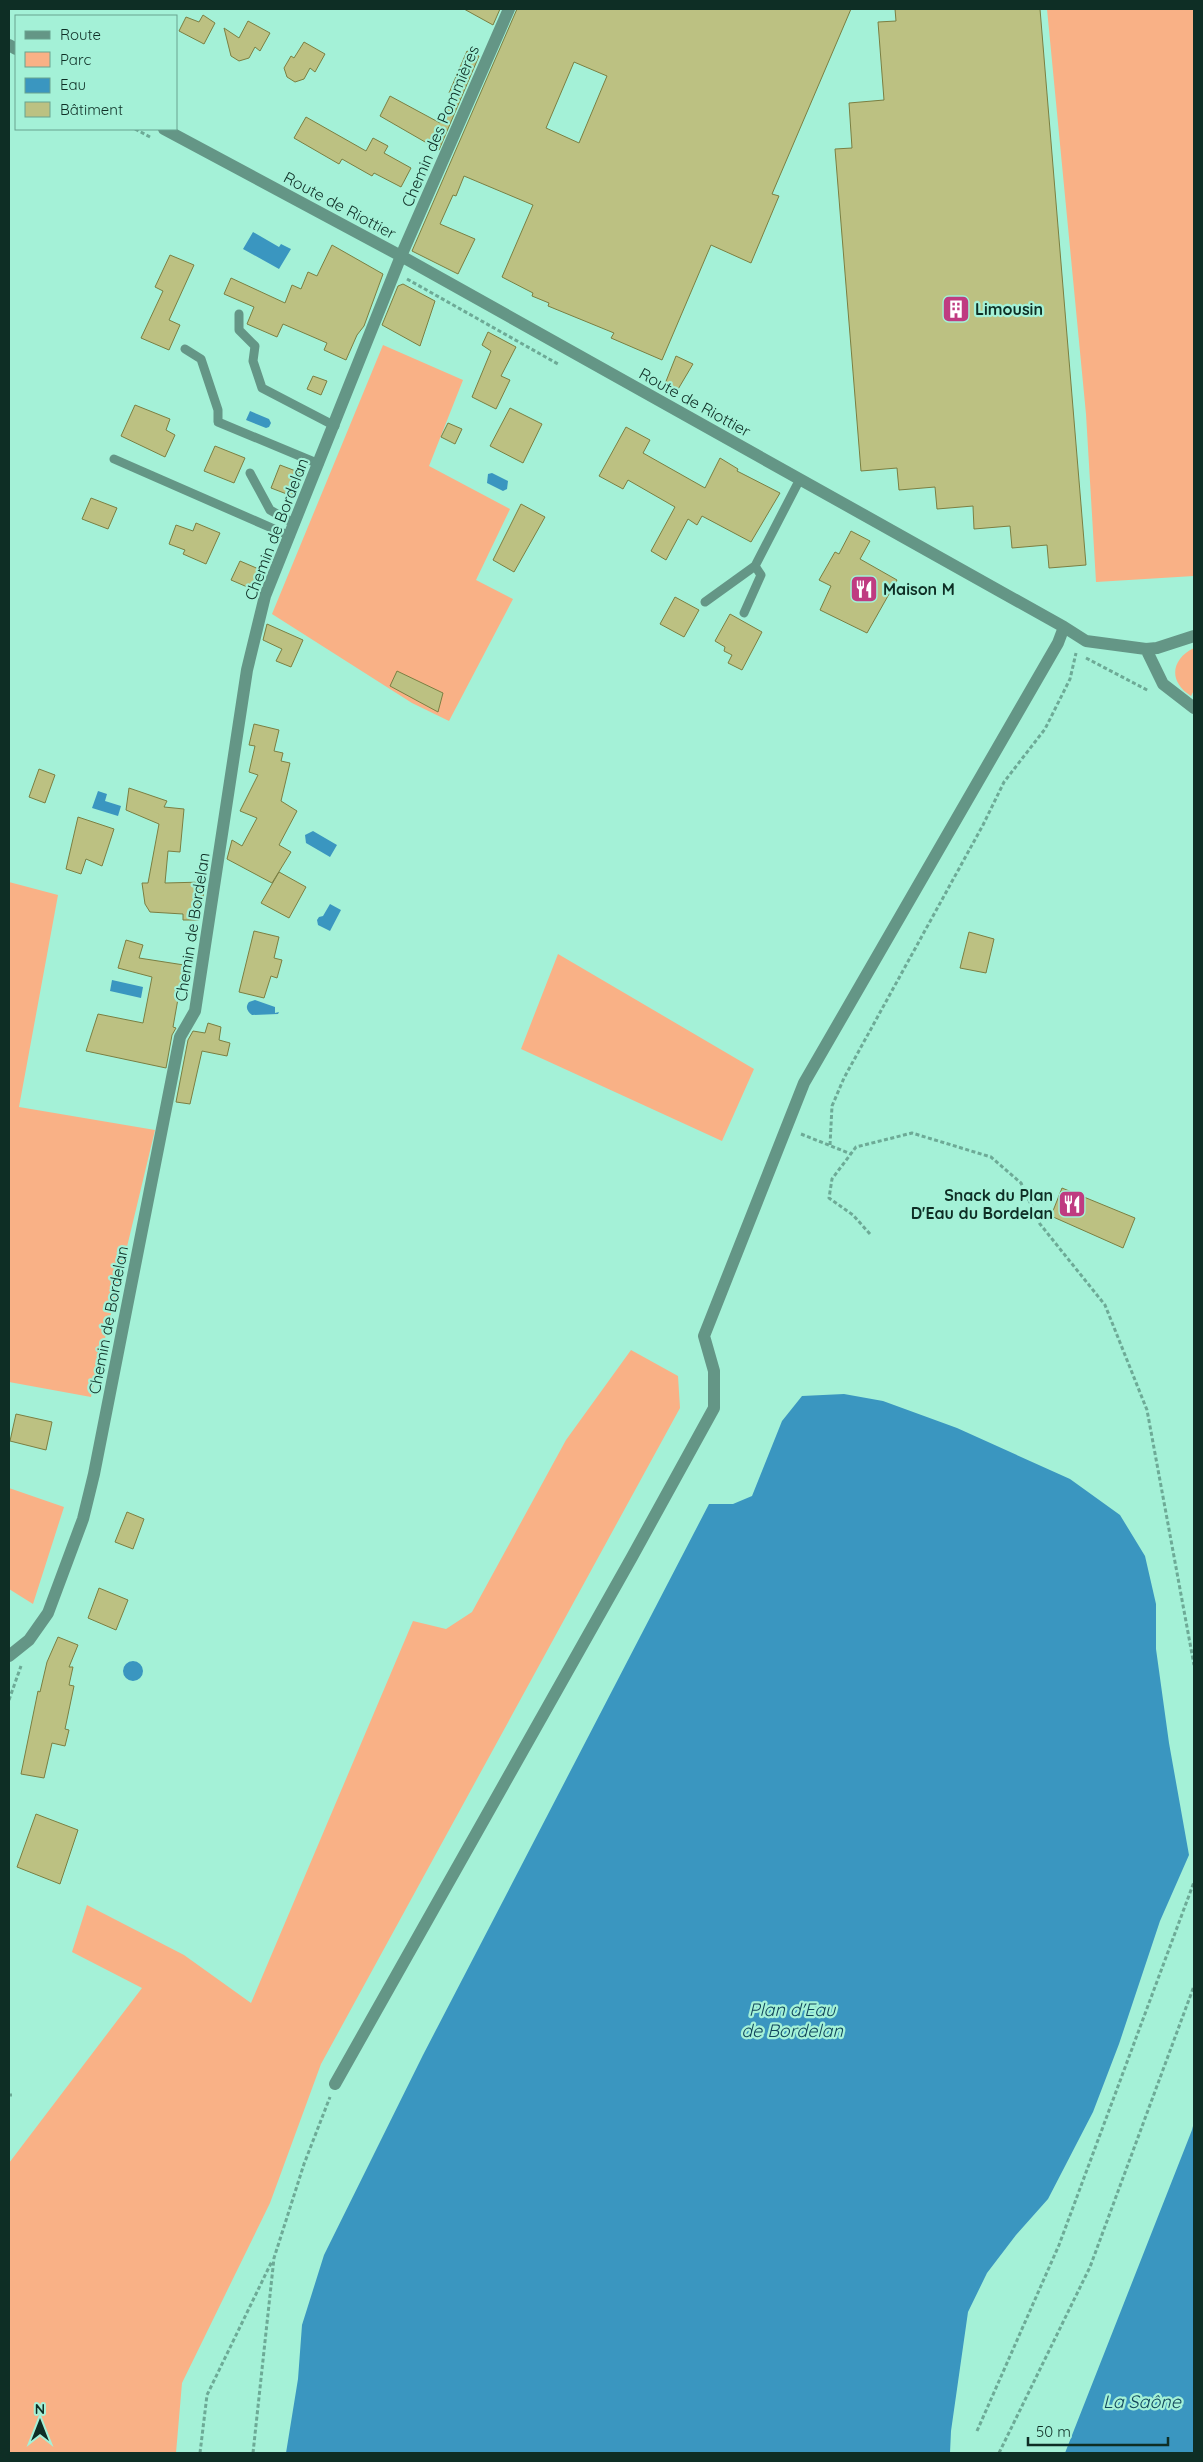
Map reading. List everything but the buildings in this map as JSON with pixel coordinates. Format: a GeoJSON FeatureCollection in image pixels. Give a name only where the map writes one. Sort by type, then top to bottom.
{"type":"FeatureCollection","features":[{"type":"Feature","properties":{"kind":"street","name":"Chemin des Pommières"},"geometry":{"type":"LineString","coordinates":[[402,256],[509,9]]}},
{"type":"Feature","properties":{"kind":"street","name":"Route de Riottier"},"geometry":{"type":"LineString","coordinates":[[166,130],[402,256],[1086,641],[1146,649],[1157,648],[1194,636]]}},
{"type":"Feature","properties":{"kind":"street","name":"Chemin de Bordelan"},"geometry":{"type":"LineString","coordinates":[[9,1656],[29,1640],[48,1613],[83,1519],[94,1474],[180,1037],[195,1011],[247,670],[265,596],[402,256]]}},
{"type":"Feature","properties":{"kind":"street"},"geometry":{"type":"LineString","coordinates":[[334,2084],[632,1557],[714,1408],[714,1371],[704,1336],[804,1082],[1053,651],[1064,627]]}},
{"type":"Feature","properties":{"kind":"street"},"geometry":{"type":"LineString","coordinates":[[1146,649],[1163,684],[1194,708]]}},
{"type":"Feature","properties":{"kind":"lane"},"geometry":{"type":"LineString","coordinates":[[239,314],[239,330],[255,346],[254,361],[262,388],[335,426]]}},
{"type":"Feature","properties":{"kind":"lane"},"geometry":{"type":"LineString","coordinates":[[185,349],[201,359],[218,410],[218,422],[319,464]]}},
{"type":"Feature","properties":{"kind":"lane"},"geometry":{"type":"LineString","coordinates":[[114,459],[292,530]]}},
{"type":"Feature","properties":{"kind":"lane"},"geometry":{"type":"LineString","coordinates":[[250,473],[270,510],[292,530]]}},
{"type":"Feature","properties":{"kind":"lane"},"geometry":{"type":"LineString","coordinates":[[705,602],[755,566],[800,479]]}},
{"type":"Feature","properties":{"kind":"lane"},"geometry":{"type":"LineString","coordinates":[[744,613],[761,575],[755,566]]}},
{"type":"Feature","properties":{"kind":"path"},"geometry":{"type":"LineString","coordinates":[[830,1145],[832,1106],[844,1078],[983,825],[1004,782],[1045,729],[1070,678],[1076,652]]}},
{"type":"Feature","properties":{"kind":"path"},"geometry":{"type":"LineString","coordinates":[[786,1128],[851,1154]]}},
{"type":"Feature","properties":{"kind":"path"},"geometry":{"type":"LineString","coordinates":[[870,1234],[853,1215],[829,1198],[832,1179],[856,1147],[912,1133],[991,1157],[1021,1183],[1040,1224],[1105,1305],[1146,1410],[1194,1665]]}},
{"type":"Feature","properties":{"kind":"path"},"geometry":{"type":"LineString","coordinates":[[9,1700],[29,1640]]}},
{"type":"Feature","properties":{"kind":"path"},"geometry":{"type":"LineString","coordinates":[[977,2431],[1058,2245],[1194,1882]]}},
{"type":"Feature","properties":{"kind":"path"},"geometry":{"type":"LineString","coordinates":[[999,2453],[1090,2267],[1194,1986]]}},
{"type":"Feature","properties":{"kind":"path"},"geometry":{"type":"LineString","coordinates":[[200,2453],[207,2395],[274,2258],[304,2164],[334,2084]]}},
{"type":"Feature","properties":{"kind":"path"},"geometry":{"type":"LineString","coordinates":[[253,2453],[274,2258]]}},
{"type":"Feature","properties":{"kind":"green space"},"geometry":{"type":"Polygon","coordinates":[[[1047,9],[1194,9],[1194,576],[1096,582],[1086,414],[1047,9]]]}},
{"type":"Feature","properties":{"kind":"green space"},"geometry":{"type":"Polygon","coordinates":[[[383,345],[463,380],[429,466],[510,509],[476,580],[513,599],[449,721],[412,703],[272,614],[383,345]]]}},
{"type":"Feature","properties":{"kind":"green space"},"geometry":{"type":"Polygon","coordinates":[[[1194,648],[1194,690],[1191,696],[1179,684],[1175,671],[1181,658],[1194,648]]]}},
{"type":"Feature","properties":{"kind":"green space"},"geometry":{"type":"Polygon","coordinates":[[[9,882],[58,895],[19,1107],[155,1130],[91,1397],[9,1382],[9,882]]]}},
{"type":"Feature","properties":{"kind":"green space"},"geometry":{"type":"Polygon","coordinates":[[[558,954],[754,1069],[722,1141],[521,1049],[558,954]]]}},
{"type":"Feature","properties":{"kind":"green space"},"geometry":{"type":"Polygon","coordinates":[[[631,1350],[678,1376],[680,1408],[321,2064],[270,2203],[182,2383],[176,2453],[9,2453],[9,2163],[142,1988],[72,1952],[87,1905],[184,1955],[251,2003],[413,1621],[446,1629],[472,1612],[566,1440],[631,1350]]]}},
{"type":"Feature","properties":{"kind":"green space"},"geometry":{"type":"Polygon","coordinates":[[[9,1488],[64,1507],[33,1604],[9,1589],[9,1488]]]}},
{"type":"Feature","properties":{"kind":"water"},"geometry":{"type":"Polygon","coordinates":[[[253,232],[279,247],[281,244],[291,249],[279,269],[243,249],[253,232]]]}},
{"type":"Feature","properties":{"kind":"water"},"geometry":{"type":"Polygon","coordinates":[[[250,411],[269,419],[271,423],[269,427],[266,428],[246,420],[250,411]]]}},
{"type":"Feature","properties":{"kind":"water"},"geometry":{"type":"Polygon","coordinates":[[[492,473],[508,481],[507,489],[503,491],[487,483],[488,474],[492,473]]]}},
{"type":"Feature","properties":{"kind":"water"},"geometry":{"type":"Polygon","coordinates":[[[98,791],[107,794],[105,801],[121,806],[118,816],[92,808],[98,791]]]}},
{"type":"Feature","properties":{"kind":"water"},"geometry":{"type":"Polygon","coordinates":[[[313,831],[337,845],[330,857],[306,843],[305,835],[313,831]]]}},
{"type":"Feature","properties":{"kind":"water"},"geometry":{"type":"Polygon","coordinates":[[[330,904],[341,910],[330,931],[318,925],[317,920],[323,916],[330,904]]]}},
{"type":"Feature","properties":{"kind":"water"},"geometry":{"type":"Polygon","coordinates":[[[112,980],[143,987],[141,998],[110,991],[112,980]]]}},
{"type":"Feature","properties":{"kind":"water"},"geometry":{"type":"Polygon","coordinates":[[[255,1000],[275,1007],[275,1013],[279,1012],[278,1014],[252,1015],[247,1006],[249,1002],[255,1000]]]}},
{"type":"Feature","properties":{"kind":"water","name":"Plan d'Eau de Bordelan"},"geometry":{"type":"Polygon","coordinates":[[[844,1394],[883,1401],[957,1428],[1070,1479],[1120,1515],[1145,1556],[1156,1604],[1156,1649],[1169,1743],[1189,1855],[1160,1921],[1119,2044],[1093,2112],[1048,2199],[1016,2235],[987,2273],[968,2312],[951,2431],[950,2453],[286,2453],[298,2379],[302,2325],[324,2255],[423,2055],[709,1504],[733,1504],[752,1496],[782,1421],[802,1396],[844,1394]]]}},
{"type":"Feature","properties":{"kind":"water"},"geometry":{"type":"Polygon","coordinates":[[[129,1661],[137,1661],[143,1667],[143,1675],[137,1681],[129,1681],[123,1675],[123,1667],[129,1661]]]}},
{"type":"Feature","properties":{"kind":"water","name":"La Saône"},"geometry":{"type":"Polygon","coordinates":[[[1194,2122],[1194,2453],[1065,2453],[1192,2130],[1194,2122]]]}},
{"type":"Feature","properties":{"kind":"place","name":"Limousin"},"geometry":{"type":"Point","coordinates":[956,309]}},
{"type":"Feature","properties":{"kind":"place","name":"Maison M"},"geometry":{"type":"Point","coordinates":[864,589]}},
{"type":"Feature","properties":{"kind":"place","name":"Snack du Plan D'Eau du Bordelan"},"geometry":{"type":"Point","coordinates":[1072,1204]}}]}
